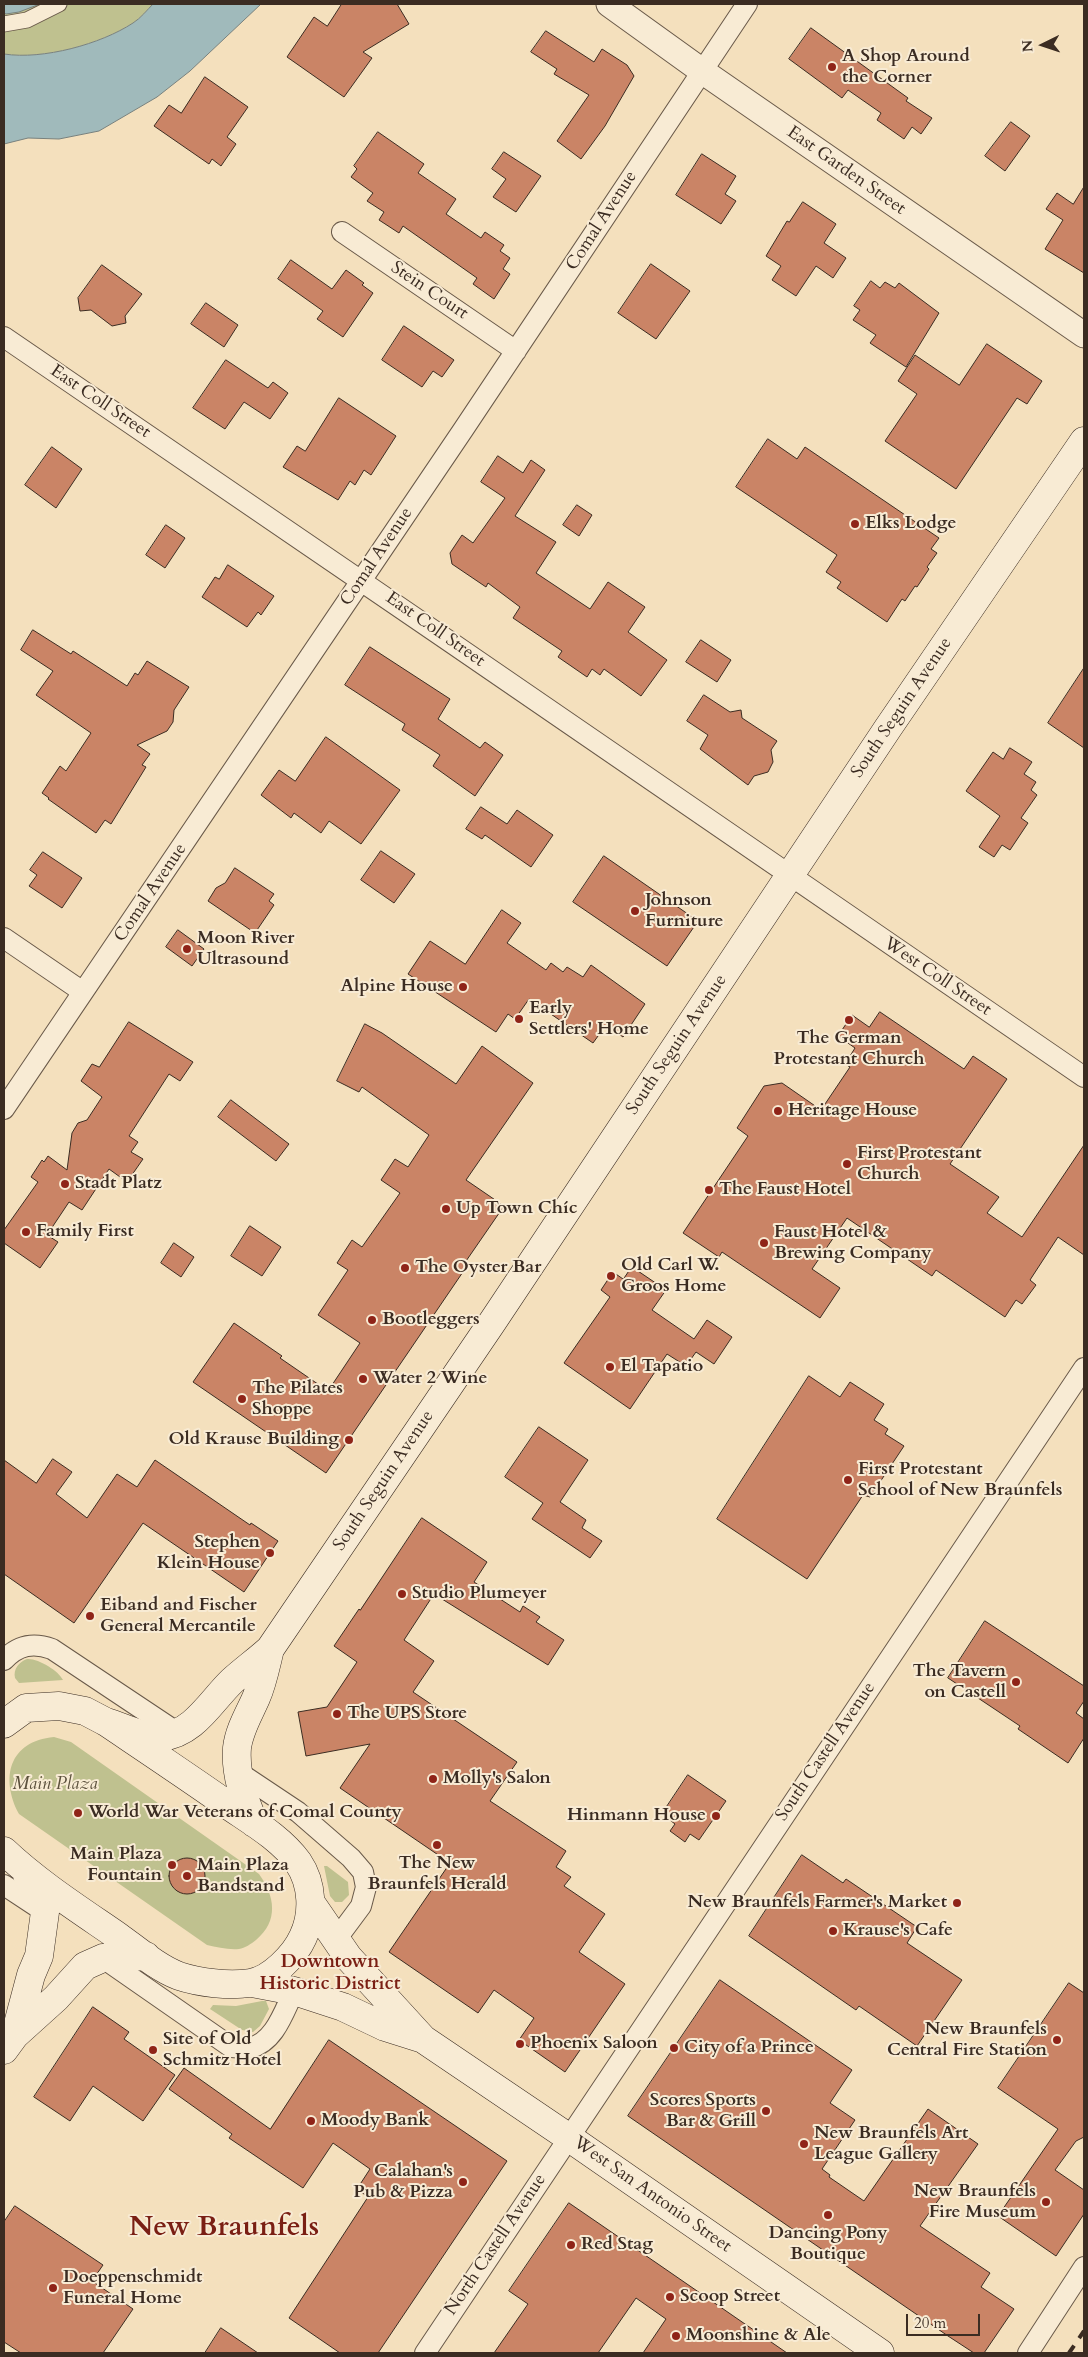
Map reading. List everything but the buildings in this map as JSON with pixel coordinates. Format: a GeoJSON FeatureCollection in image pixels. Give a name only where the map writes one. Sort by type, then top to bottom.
{"type":"FeatureCollection","features":[{"type":"Feature","properties":{"kind":"main road","name":"South Seguin Avenue"},"geometry":{"type":"LineString","coordinates":[[178,1733],[209,1708],[231,1681],[270,1649],[496,1316],[789,876],[1084,441]]}},
{"type":"Feature","properties":{"kind":"main road","name":"South Seguin Avenue"},"geometry":{"type":"LineString","coordinates":[[254,1823],[244,1797],[238,1772],[237,1747],[241,1730],[257,1696],[270,1649]]}},
{"type":"Feature","properties":{"kind":"main road"},"geometry":{"type":"LineString","coordinates":[[4,1724],[15,1707],[59,1706],[85,1711],[106,1722],[254,1823],[278,1842],[297,1862],[307,1879],[311,1903],[307,1929],[299,1947],[286,1962],[252,1983],[224,1983],[178,1975],[14,1877]]}},
{"type":"Feature","properties":{"kind":"main road"},"geometry":{"type":"LineString","coordinates":[[106,1722],[145,1735],[160,1737],[178,1733]]}},
{"type":"Feature","properties":{"kind":"main road"},"geometry":{"type":"LineString","coordinates":[[4,1851],[14,1877],[40,1895],[45,1912],[39,1956],[9,2042]]}},
{"type":"Feature","properties":{"kind":"main road","name":"West San Antonio Street"},"geometry":{"type":"LineString","coordinates":[[311,1903],[335,1940],[365,1977],[397,2009],[423,2039],[568,2136],[880,2353]]}},
{"type":"Feature","properties":{"kind":"main road"},"geometry":{"type":"LineString","coordinates":[[9,2042],[56,1998],[85,1966],[103,1958],[146,1956]]}},
{"type":"Feature","properties":{"kind":"main road","name":"West San Antonio Street"},"geometry":{"type":"LineString","coordinates":[[252,1983],[294,1991],[343,2007],[385,2027],[423,2039]]}},
{"type":"Feature","properties":{"kind":"street"},"geometry":{"type":"LineString","coordinates":[[4,24],[27,20],[58,4]]}},
{"type":"Feature","properties":{"kind":"street","name":"East Garden Street"},"geometry":{"type":"LineString","coordinates":[[609,4],[702,71],[1084,335]]}},
{"type":"Feature","properties":{"kind":"street","name":"Comal Avenue"},"geometry":{"type":"LineString","coordinates":[[4,1109],[362,580],[747,4]]}},
{"type":"Feature","properties":{"kind":"street","name":"Stein Court"},"geometry":{"type":"LineString","coordinates":[[342,232],[516,350]]}},
{"type":"Feature","properties":{"kind":"street","name":"East Coll Street"},"geometry":{"type":"LineString","coordinates":[[4,337],[362,580],[789,876]]}},
{"type":"Feature","properties":{"kind":"street","name":"West Coll Street"},"geometry":{"type":"LineString","coordinates":[[789,876],[1084,1078]]}},
{"type":"Feature","properties":{"kind":"street"},"geometry":{"type":"LineString","coordinates":[[4,938],[83,992]]}},
{"type":"Feature","properties":{"kind":"street","name":"South Castell Avenue"},"geometry":{"type":"LineString","coordinates":[[568,2136],[1084,1368]]}},
{"type":"Feature","properties":{"kind":"street"},"geometry":{"type":"LineString","coordinates":[[4,1660],[16,1649],[26,1645],[43,1646],[52,1649],[178,1733]]}},
{"type":"Feature","properties":{"kind":"street"},"geometry":{"type":"LineString","coordinates":[[238,1772],[298,1812],[351,1858],[363,1872],[366,1887],[361,1906],[335,1940]]}},
{"type":"Feature","properties":{"kind":"street"},"geometry":{"type":"LineString","coordinates":[[103,1958],[231,2047],[249,2049],[263,2042],[277,2026],[294,1991]]}},
{"type":"Feature","properties":{"kind":"street","name":"North Castell Avenue"},"geometry":{"type":"LineString","coordinates":[[424,2353],[568,2136]]}},
{"type":"Feature","properties":{"kind":"street"},"geometry":{"type":"LineString","coordinates":[[1028,2353],[1084,2267]]}},
{"type":"Feature","properties":{"kind":"green space"},"geometry":{"type":"Polygon","coordinates":[[[4,4],[153,4],[136,21],[105,38],[71,49],[36,55],[19,55],[4,54],[4,4]]]}},
{"type":"Feature","properties":{"kind":"green space"},"geometry":{"type":"Polygon","coordinates":[[[32,1659],[48,1666],[61,1676],[63,1680],[19,1683],[15,1678],[16,1669],[21,1662],[32,1659]]]}},
{"type":"Feature","properties":{"kind":"green space","name":"Main Plaza"},"geometry":{"type":"Polygon","coordinates":[[[54,1737],[71,1742],[259,1874],[269,1891],[272,1908],[271,1917],[263,1933],[246,1947],[239,1949],[207,1945],[19,1814],[13,1801],[10,1787],[12,1764],[18,1754],[27,1746],[39,1740],[54,1737]]]}},
{"type":"Feature","properties":{"kind":"green space"},"geometry":{"type":"Polygon","coordinates":[[[324,1866],[327,1866],[348,1882],[349,1895],[342,1902],[335,1902],[330,1896],[324,1866]]]}},
{"type":"Feature","properties":{"kind":"green space"},"geometry":{"type":"Polygon","coordinates":[[[266,2001],[269,2009],[260,2026],[253,2032],[242,2030],[210,2009],[213,2005],[236,2006],[266,2001]]]}},
{"type":"Feature","properties":{"kind":"water"},"geometry":{"type":"Polygon","coordinates":[[[4,4],[40,4],[19,12],[6,14],[4,13],[4,4]]]}},
{"type":"Feature","properties":{"kind":"water"},"geometry":{"type":"Polygon","coordinates":[[[153,4],[261,4],[190,71],[157,97],[99,131],[59,139],[28,138],[4,144],[4,54],[36,55],[88,44],[120,31],[133,23],[153,4]]]}},
{"type":"Feature","properties":{"kind":"railway"},"geometry":{"type":"LineString","coordinates":[[1069,2353],[1084,2331]]}},
{"type":"Feature","properties":{"kind":"place","name":"A Shop Around the Corner"},"geometry":{"type":"Point","coordinates":[832,67]}},
{"type":"Feature","properties":{"kind":"place","name":"Elks Lodge"},"geometry":{"type":"Point","coordinates":[855,524]}},
{"type":"Feature","properties":{"kind":"place","name":"Johnson Furniture"},"geometry":{"type":"Point","coordinates":[635,911]}},
{"type":"Feature","properties":{"kind":"place","name":"Moon River Ultrasound"},"geometry":{"type":"Point","coordinates":[187,949]}},
{"type":"Feature","properties":{"kind":"place","name":"Alpine House"},"geometry":{"type":"Point","coordinates":[463,987]}},
{"type":"Feature","properties":{"kind":"place","name":"Early Settlers' Home"},"geometry":{"type":"Point","coordinates":[519,1019]}},
{"type":"Feature","properties":{"kind":"place","name":"The German Protestant Church"},"geometry":{"type":"Point","coordinates":[849,1020]}},
{"type":"Feature","properties":{"kind":"place","name":"Heritage House"},"geometry":{"type":"Point","coordinates":[778,1111]}},
{"type":"Feature","properties":{"kind":"place","name":"First Protestant Church"},"geometry":{"type":"Point","coordinates":[847,1164]}},
{"type":"Feature","properties":{"kind":"place","name":"Stadt Platz"},"geometry":{"type":"Point","coordinates":[65,1184]}},
{"type":"Feature","properties":{"kind":"place","name":"The Faust Hotel"},"geometry":{"type":"Point","coordinates":[709,1190]}},
{"type":"Feature","properties":{"kind":"place","name":"Up Town Chíc"},"geometry":{"type":"Point","coordinates":[446,1209]}},
{"type":"Feature","properties":{"kind":"place","name":"Family First"},"geometry":{"type":"Point","coordinates":[26,1232]}},
{"type":"Feature","properties":{"kind":"place","name":"Faust Hotel & Brewing Company"},"geometry":{"type":"Point","coordinates":[764,1243]}},
{"type":"Feature","properties":{"kind":"place","name":"The Oyster Bar"},"geometry":{"type":"Point","coordinates":[405,1268]}},
{"type":"Feature","properties":{"kind":"place","name":"Old Carl W. Groos Home"},"geometry":{"type":"Point","coordinates":[611,1276]}},
{"type":"Feature","properties":{"kind":"place","name":"Bootleggers"},"geometry":{"type":"Point","coordinates":[372,1320]}},
{"type":"Feature","properties":{"kind":"place","name":"El Tapatio"},"geometry":{"type":"Point","coordinates":[610,1367]}},
{"type":"Feature","properties":{"kind":"place","name":"Water 2 Wine"},"geometry":{"type":"Point","coordinates":[363,1379]}},
{"type":"Feature","properties":{"kind":"place","name":"The Pilates Shoppe"},"geometry":{"type":"Point","coordinates":[242,1399]}},
{"type":"Feature","properties":{"kind":"place","name":"Old Krause Building"},"geometry":{"type":"Point","coordinates":[349,1440]}},
{"type":"Feature","properties":{"kind":"place","name":"First Protestant School of New Braunfels"},"geometry":{"type":"Point","coordinates":[848,1480]}},
{"type":"Feature","properties":{"kind":"place","name":"Stephen Klein House"},"geometry":{"type":"Point","coordinates":[270,1553]}},
{"type":"Feature","properties":{"kind":"place","name":"Studio Plumeyer"},"geometry":{"type":"Point","coordinates":[402,1594]}},
{"type":"Feature","properties":{"kind":"place","name":"Eiband and Fischer General Mercantile"},"geometry":{"type":"Point","coordinates":[90,1616]}},
{"type":"Feature","properties":{"kind":"place","name":"The Tavern on Castell"},"geometry":{"type":"Point","coordinates":[1016,1682]}},
{"type":"Feature","properties":{"kind":"place","name":"The UPS Store"},"geometry":{"type":"Point","coordinates":[337,1714]}},
{"type":"Feature","properties":{"kind":"place","name":"Molly's Salon"},"geometry":{"type":"Point","coordinates":[433,1779]}},
{"type":"Feature","properties":{"kind":"place","name":"World War Veterans of Comal County"},"geometry":{"type":"Point","coordinates":[78,1813]}},
{"type":"Feature","properties":{"kind":"place","name":"Hinmann House"},"geometry":{"type":"Point","coordinates":[716,1816]}},
{"type":"Feature","properties":{"kind":"place","name":"The New Braunfels Herald"},"geometry":{"type":"Point","coordinates":[437,1845]}},
{"type":"Feature","properties":{"kind":"place","name":"Main Plaza Fountain"},"geometry":{"type":"Point","coordinates":[172,1865]}},
{"type":"Feature","properties":{"kind":"place","name":"Main Plaza Bandstand"},"geometry":{"type":"Point","coordinates":[187,1876]}},
{"type":"Feature","properties":{"kind":"place","name":"New Braunfels Farmer's Market"},"geometry":{"type":"Point","coordinates":[957,1903]}},
{"type":"Feature","properties":{"kind":"place","name":"Krause's Cafe"},"geometry":{"type":"Point","coordinates":[833,1931]}},
{"type":"Feature","properties":{"kind":"place","name":"New Braunfels Central Fire Station"},"geometry":{"type":"Point","coordinates":[1057,2040]}},
{"type":"Feature","properties":{"kind":"place","name":"Phoenix Saloon"},"geometry":{"type":"Point","coordinates":[520,2044]}},
{"type":"Feature","properties":{"kind":"place","name":"City of a Prince"},"geometry":{"type":"Point","coordinates":[674,2048]}},
{"type":"Feature","properties":{"kind":"place","name":"Site of Old Schmitz Hotel"},"geometry":{"type":"Point","coordinates":[153,2050]}},
{"type":"Feature","properties":{"kind":"place","name":"Scores Sports Bar & Grill"},"geometry":{"type":"Point","coordinates":[766,2111]}},
{"type":"Feature","properties":{"kind":"place","name":"Moody Bank"},"geometry":{"type":"Point","coordinates":[311,2121]}},
{"type":"Feature","properties":{"kind":"place","name":"New Braunfels Art League Gallery"},"geometry":{"type":"Point","coordinates":[804,2144]}},
{"type":"Feature","properties":{"kind":"place","name":"Calahan's Pub & Pizza"},"geometry":{"type":"Point","coordinates":[463,2182]}},
{"type":"Feature","properties":{"kind":"place","name":"New Braunfels Fire Museum"},"geometry":{"type":"Point","coordinates":[1046,2202]}},
{"type":"Feature","properties":{"kind":"place","name":"Dancing Pony Boutique"},"geometry":{"type":"Point","coordinates":[828,2215]}},
{"type":"Feature","properties":{"kind":"place","name":"Red Stag"},"geometry":{"type":"Point","coordinates":[571,2245]}},
{"type":"Feature","properties":{"kind":"place","name":"Doeppenschmidt Funeral Home"},"geometry":{"type":"Point","coordinates":[53,2288]}},
{"type":"Feature","properties":{"kind":"place","name":"Scoop Street"},"geometry":{"type":"Point","coordinates":[670,2297]}},
{"type":"Feature","properties":{"kind":"place","name":"Moonshine & Ale"},"geometry":{"type":"Point","coordinates":[676,2336]}},
{"type":"Feature","properties":{"kind":"district","name":"Downtown Historic District"},"geometry":{"type":"Point","coordinates":[330,1974]}},
{"type":"Feature","properties":{"kind":"district","name":"New Braunfels"},"geometry":{"type":"Point","coordinates":[224,2229]}}]}
